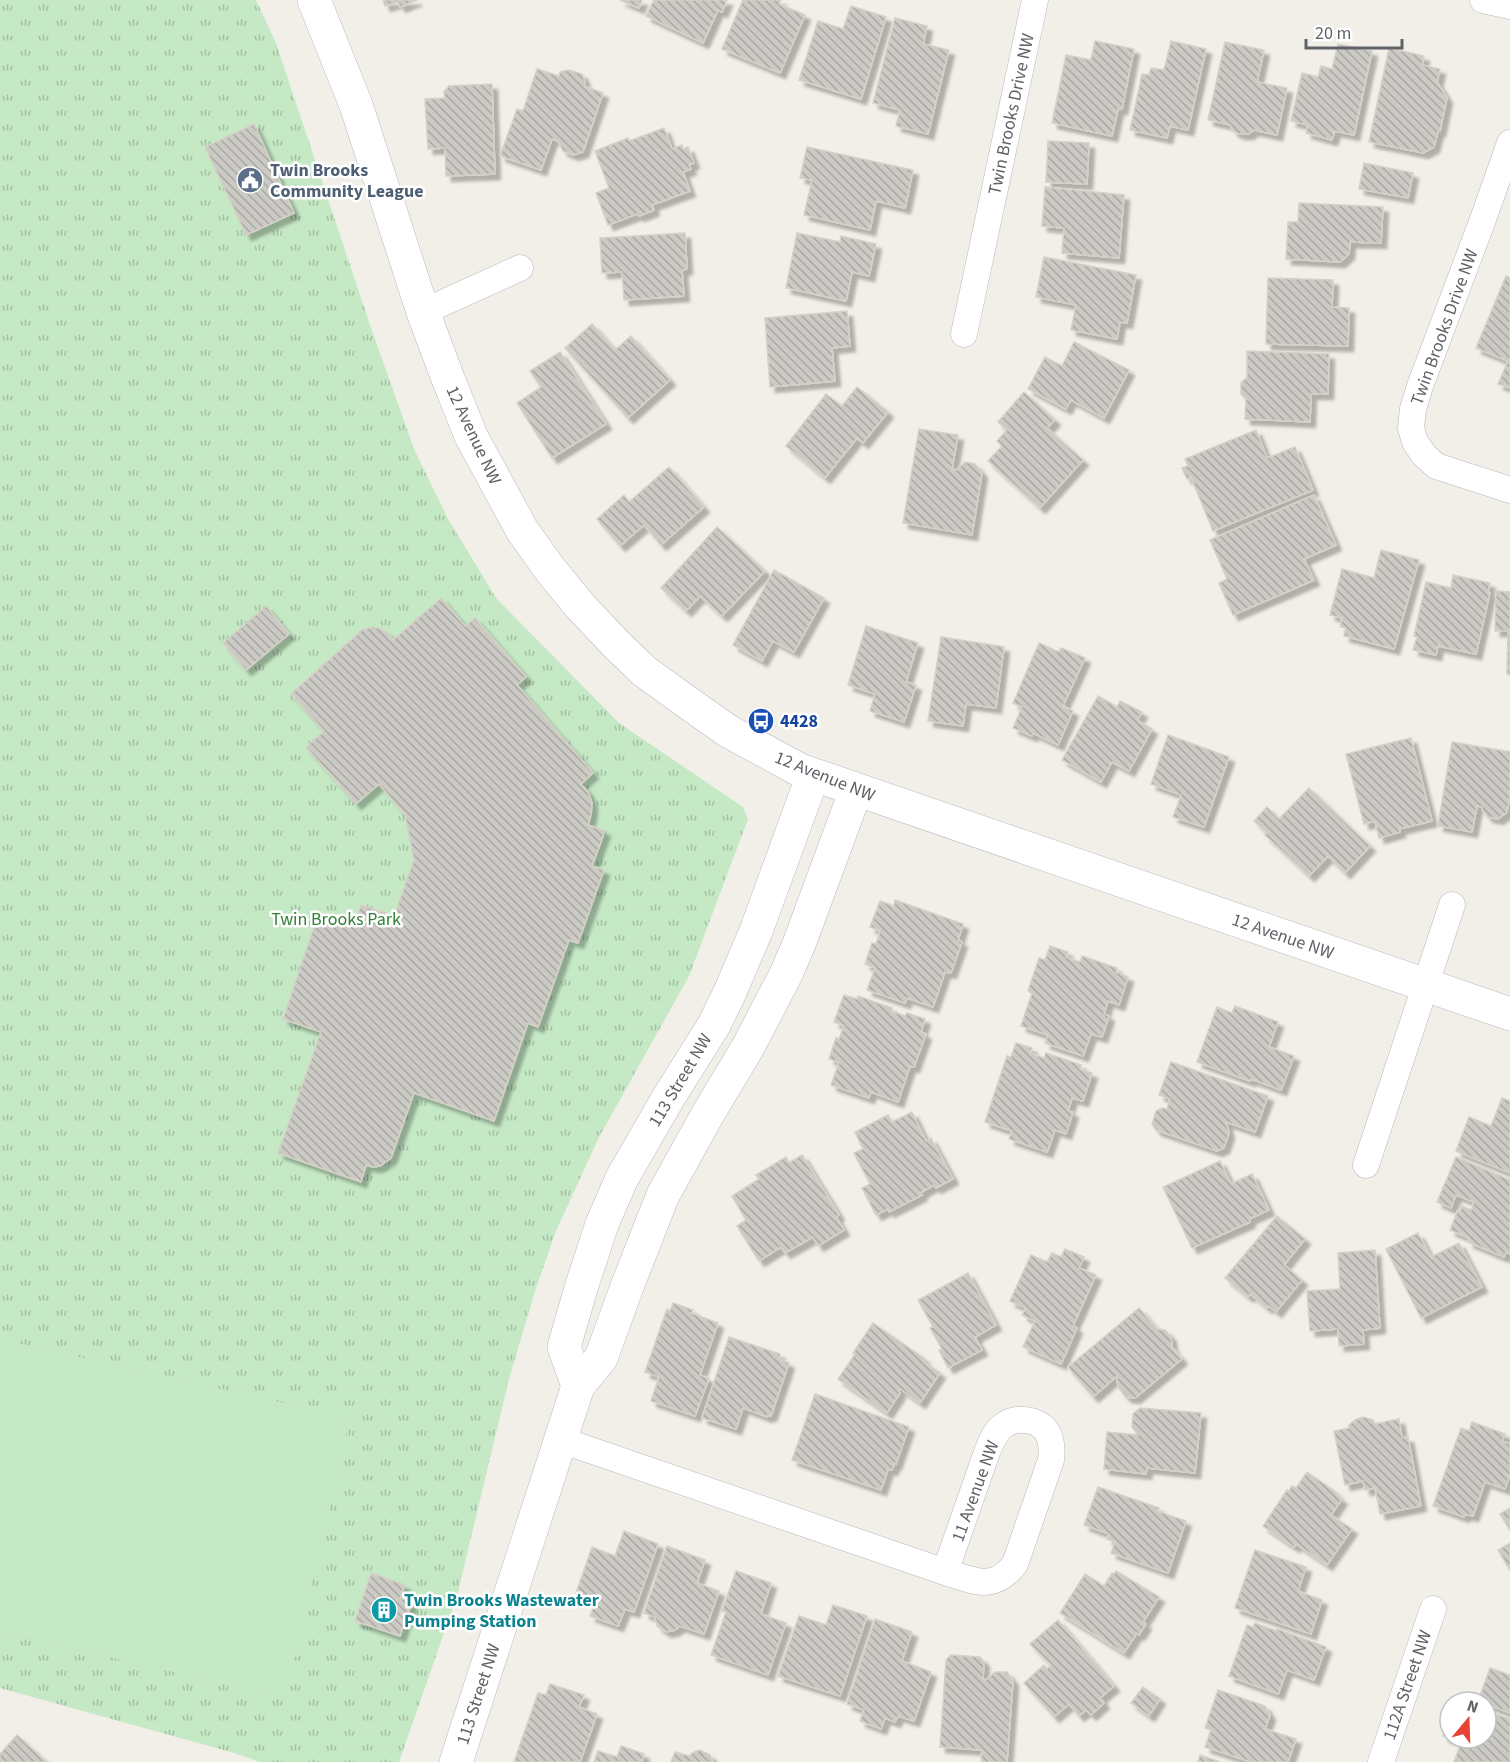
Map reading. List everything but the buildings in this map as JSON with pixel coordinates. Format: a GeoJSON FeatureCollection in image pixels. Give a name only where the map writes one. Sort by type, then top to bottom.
{"type":"FeatureCollection","features":[{"type":"Feature","properties":{"kind":"street","name":"12 Avenue NW"},"geometry":{"type":"LineString","coordinates":[[314,0],[356,105],[423,312],[471,436],[522,530],[549,568],[580,606],[645,671],[729,731],[813,775],[1510,1014]]}},
{"type":"Feature","properties":{"kind":"street","name":"Twin Brooks Drive NW"},"geometry":{"type":"LineString","coordinates":[[964,334],[1035,0]]}},
{"type":"Feature","properties":{"kind":"street"},"geometry":{"type":"LineString","coordinates":[[1483,0],[1510,6]]}},
{"type":"Feature","properties":{"kind":"street","name":"Twin Brooks Drive NW"},"geometry":{"type":"LineString","coordinates":[[1510,143],[1420,386],[1413,409],[1411,428],[1415,442],[1436,466],[1510,490]]}},
{"type":"Feature","properties":{"kind":"street"},"geometry":{"type":"LineString","coordinates":[[423,312],[520,268]]}},
{"type":"Feature","properties":{"kind":"street","name":"113 Street NW"},"geometry":{"type":"LineString","coordinates":[[578,1386],[564,1347],[602,1224],[622,1178],[714,1025],[730,992],[756,931],[813,775]]}},
{"type":"Feature","properties":{"kind":"street","name":"113 Street NW"},"geometry":{"type":"LineString","coordinates":[[456,1762],[578,1386],[602,1358],[663,1195],[748,1047],[786,974],[856,790]]}},
{"type":"Feature","properties":{"kind":"street"},"geometry":{"type":"LineString","coordinates":[[1366,1165],[1452,905]]}},
{"type":"Feature","properties":{"kind":"street","name":"11 Avenue NW"},"geometry":{"type":"LineString","coordinates":[[561,1440],[945,1572],[982,1582],[997,1580],[1008,1573],[1015,1564],[1052,1460],[1052,1446],[1047,1433],[1040,1425],[1030,1420],[1017,1420],[1005,1424],[996,1433],[987,1452],[945,1572]]}},
{"type":"Feature","properties":{"kind":"street","name":"112A Street NW"},"geometry":{"type":"LineString","coordinates":[[1381,1762],[1432,1609]]}},
{"type":"Feature","properties":{"kind":"green space","name":"Twin Brooks Park"},"geometry":{"type":"Polygon","coordinates":[[[0,0],[256,0],[276,43],[414,449],[447,517],[496,598],[619,723],[743,807],[748,819],[689,976],[598,1139],[556,1231],[535,1291],[509,1379],[457,1596],[399,1762],[260,1762],[0,1688],[0,0]]]}},
{"type":"Feature","properties":{"kind":"green space"},"geometry":{"type":"Polygon","coordinates":[[[0,1339],[350,1418],[286,1698],[0,1632],[0,1339]]]}},
{"type":"Feature","properties":{"kind":"place","name":"Twin Brooks Community League"},"geometry":{"type":"Point","coordinates":[250,180]}},
{"type":"Feature","properties":{"kind":"place","name":"4428"},"geometry":{"type":"Point","coordinates":[761,721]}},
{"type":"Feature","properties":{"kind":"place","name":"Twin Brooks Wastewater Pumping Station"},"geometry":{"type":"Point","coordinates":[384,1610]}}]}
